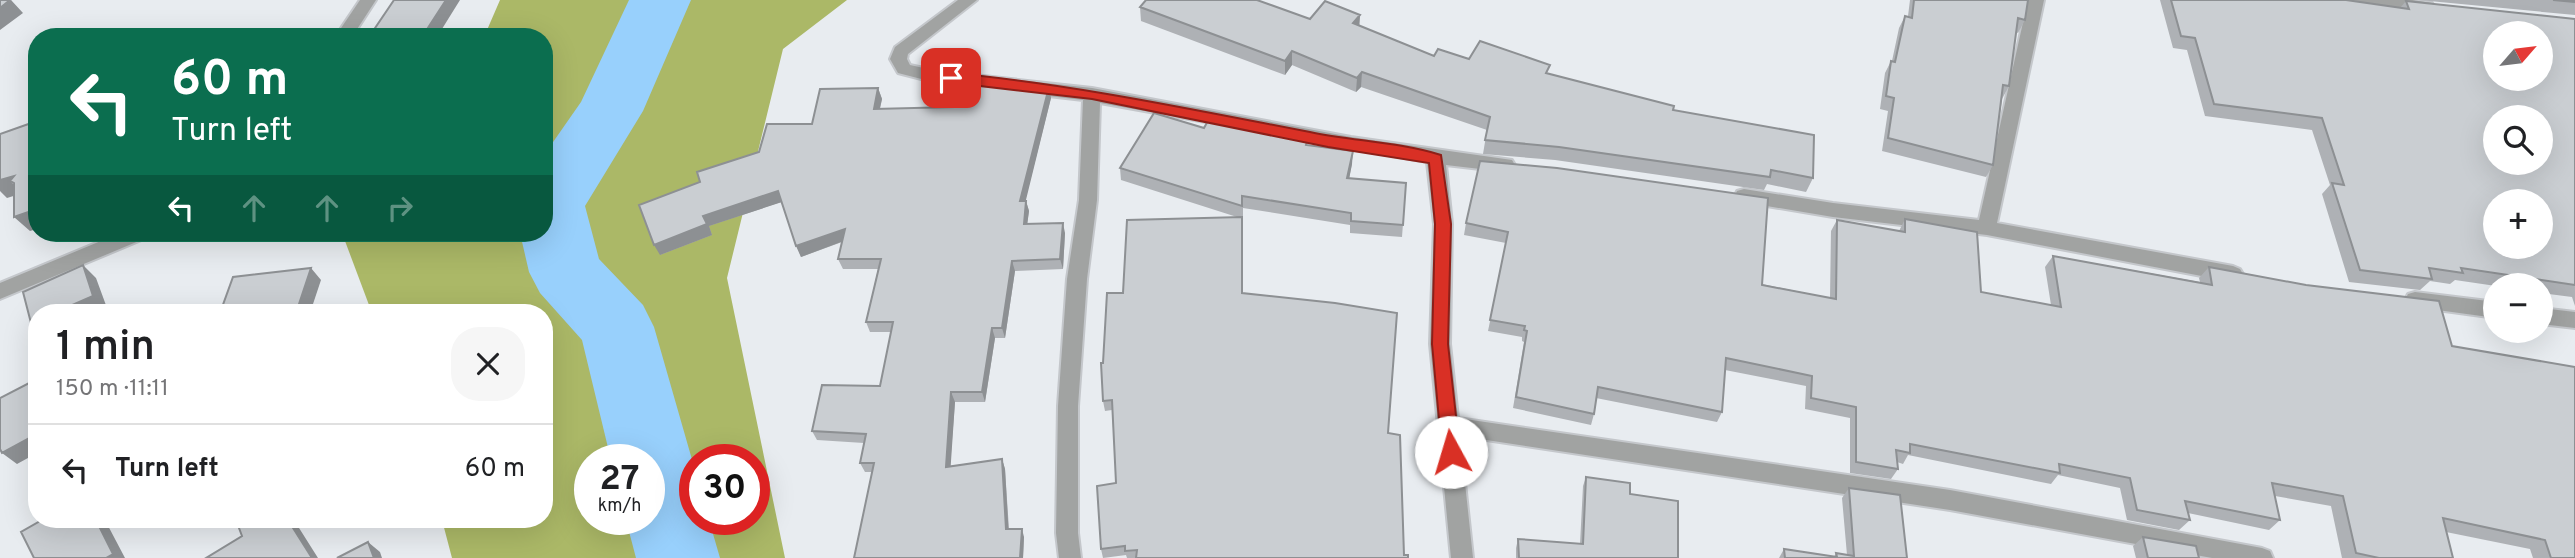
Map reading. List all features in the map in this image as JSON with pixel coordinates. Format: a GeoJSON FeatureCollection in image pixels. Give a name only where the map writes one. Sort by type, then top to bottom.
{"type":"FeatureCollection","features":[{"type":"Feature","properties":{"kind":"street"},"geometry":{"type":"LineString","coordinates":[[349,28],[368,0]]}},
{"type":"Feature","properties":{"kind":"street"},"geometry":{"type":"LineString","coordinates":[[969,0],[901,51],[898,59],[904,69],[924,76],[1032,85],[1092,94],[1328,141],[1436,159],[1529,167]]}},
{"type":"Feature","properties":{"kind":"street"},"geometry":{"type":"LineString","coordinates":[[1987,228],[2036,0]]}},
{"type":"Feature","properties":{"kind":"street"},"geometry":{"type":"LineString","coordinates":[[2354,0],[2443,8]]}},
{"type":"Feature","properties":{"kind":"street"},"geometry":{"type":"LineString","coordinates":[[1070,558],[1067,533],[1068,406],[1077,279],[1088,200],[1092,94]]}},
{"type":"Feature","properties":{"kind":"street"},"geometry":{"type":"LineString","coordinates":[[1436,159],[1443,224],[1440,344],[1462,558]]}},
{"type":"Feature","properties":{"kind":"street"},"geometry":{"type":"LineString","coordinates":[[1730,194],[1833,210],[1987,228],[2255,279]]}},
{"type":"Feature","properties":{"kind":"street"},"geometry":{"type":"LineString","coordinates":[[0,291],[117,242]]}},
{"type":"Feature","properties":{"kind":"street"},"geometry":{"type":"LineString","coordinates":[[2402,299],[2483,308]]}},
{"type":"Feature","properties":{"kind":"street"},"geometry":{"type":"LineString","coordinates":[[2553,317],[2575,320]]}},
{"type":"Feature","properties":{"kind":"street"},"geometry":{"type":"LineString","coordinates":[[1448,425],[1571,448],[1846,484],[2146,534],[2262,558]]}},
{"type":"Feature","properties":{"kind":"green space"},"geometry":{"type":"Polygon","coordinates":[[[500,0],[847,0],[783,49],[727,278],[761,444],[679,444],[679,535],[770,535],[770,486],[785,558],[452,558],[444,528],[553,528],[553,304],[369,304],[345,242],[553,242],[553,28],[488,28],[500,0]]]}},
{"type":"Feature","properties":{"kind":"building"},"geometry":{"type":"Polygon","coordinates":[[[0,0],[10,0],[0,8],[0,0]]]}},
{"type":"Feature","properties":{"kind":"building"},"geometry":{"type":"Polygon","coordinates":[[[394,0],[446,0],[428,28],[375,28],[394,0]]]}},
{"type":"Feature","properties":{"kind":"building"},"geometry":{"type":"Polygon","coordinates":[[[1146,0],[1257,0],[1310,19],[1325,1],[1360,15],[1353,23],[1434,56],[1438,49],[1469,59],[1480,41],[1550,65],[1546,73],[1674,106],[1673,110],[1814,135],[1813,178],[1771,170],[1770,177],[1559,147],[1485,140],[1490,117],[1362,72],[1357,78],[1292,51],[1285,61],[1140,7],[1146,0]]]}},
{"type":"Feature","properties":{"kind":"building"},"geometry":{"type":"Polygon","coordinates":[[[1914,0],[2028,0],[2025,20],[2018,18],[2009,86],[2003,85],[1993,165],[1888,138],[1894,98],[1886,96],[1891,61],[1895,62],[1905,16],[1912,18],[1914,0]]]}},
{"type":"Feature","properties":{"kind":"building"},"geometry":{"type":"Polygon","coordinates":[[[2171,0],[2346,0],[2409,9],[2406,1],[2575,19],[2575,285],[2553,282],[2553,273],[2495,273],[2461,268],[2463,273],[2429,268],[2432,279],[2360,270],[2332,183],[2344,185],[2322,118],[2214,104],[2195,38],[2181,36],[2171,0]]]}},
{"type":"Feature","properties":{"kind":"building"},"geometry":{"type":"Polygon","coordinates":[[[960,83],[1049,87],[1020,201],[1026,201],[1024,224],[1063,223],[1060,259],[1012,261],[1002,328],[992,328],[982,392],[951,392],[946,467],[1002,459],[1006,529],[1022,529],[1020,558],[854,558],[874,463],[860,463],[866,434],[812,431],[822,385],[880,386],[893,322],[866,322],[881,259],[838,259],[845,229],[796,246],[778,191],[703,216],[707,224],[654,245],[639,205],[700,182],[697,172],[759,152],[767,124],[812,124],[820,89],[878,88],[874,109],[954,107],[960,83]]]}},
{"type":"Feature","properties":{"kind":"building"},"geometry":{"type":"Polygon","coordinates":[[[1154,113],[1204,128],[1210,117],[1308,138],[1306,145],[1353,151],[1347,178],[1406,183],[1403,225],[1351,221],[1351,213],[1242,196],[1242,206],[1120,168],[1154,113]]]}},
{"type":"Feature","properties":{"kind":"building"},"geometry":{"type":"Polygon","coordinates":[[[28,124],[28,212],[14,217],[14,183],[10,181],[14,176],[0,180],[0,134],[28,124]]]}},
{"type":"Feature","properties":{"kind":"building"},"geometry":{"type":"Polygon","coordinates":[[[1480,161],[1557,168],[1768,198],[1762,285],[1836,299],[1837,220],[1905,232],[1905,219],[1977,232],[1981,292],[2061,307],[2053,256],[2212,285],[2209,267],[2306,285],[2439,301],[2452,346],[2575,367],[2575,558],[2551,558],[2545,540],[2443,518],[2453,558],[2379,558],[2356,553],[2343,496],[2272,483],[2280,520],[2185,501],[2190,520],[2137,510],[2130,478],[2059,464],[2060,473],[1910,444],[1910,453],[1896,450],[1898,469],[1856,462],[1856,407],[1811,398],[1812,376],[1726,358],[1722,412],[1598,387],[1594,414],[1516,397],[1527,331],[1524,330],[1525,326],[1490,320],[1508,232],[1466,223],[1480,161]]]}},
{"type":"Feature","properties":{"kind":"building"},"geometry":{"type":"Polygon","coordinates":[[[1242,217],[1242,293],[1397,313],[1388,433],[1400,435],[1404,555],[1408,555],[1408,558],[1136,558],[1137,550],[1125,551],[1125,546],[1101,549],[1097,486],[1116,483],[1112,400],[1103,401],[1101,363],[1107,293],[1123,293],[1127,220],[1242,217]]]}},
{"type":"Feature","properties":{"kind":"building"},"geometry":{"type":"Polygon","coordinates":[[[83,265],[93,296],[75,304],[28,304],[28,311],[23,292],[83,265]]]}},
{"type":"Feature","properties":{"kind":"building"},"geometry":{"type":"Polygon","coordinates":[[[311,268],[299,304],[223,304],[233,277],[311,268]]]}},
{"type":"Feature","properties":{"kind":"building"},"geometry":{"type":"Polygon","coordinates":[[[28,384],[28,439],[2,453],[0,449],[0,398],[28,384]]]}},
{"type":"Feature","properties":{"kind":"building"},"geometry":{"type":"Polygon","coordinates":[[[1586,477],[1630,483],[1630,494],[1678,501],[1678,558],[1519,558],[1518,539],[1583,544],[1586,477]]]}},
{"type":"Feature","properties":{"kind":"building"},"geometry":{"type":"Polygon","coordinates":[[[1849,488],[1900,495],[1907,558],[1785,558],[1784,549],[1837,557],[1836,553],[1854,556],[1849,488]]]}},
{"type":"Feature","properties":{"kind":"building"},"geometry":{"type":"Polygon","coordinates":[[[28,528],[100,528],[113,554],[106,558],[34,558],[21,532],[28,528]]]}},
{"type":"Feature","properties":{"kind":"building"},"geometry":{"type":"Polygon","coordinates":[[[239,528],[293,528],[312,558],[206,558],[242,536],[239,528]]]}},
{"type":"Feature","properties":{"kind":"building"},"geometry":{"type":"Polygon","coordinates":[[[2143,537],[2196,546],[2199,558],[2148,558],[2143,537]]]}},
{"type":"Feature","properties":{"kind":"building"},"geometry":{"type":"Polygon","coordinates":[[[368,542],[374,558],[337,558],[368,542]]]}},
{"type":"Feature","properties":{"kind":"waterway"},"geometry":{"type":"LineString","coordinates":[[553,198],[610,111],[660,0]]}},
{"type":"Feature","properties":{"kind":"waterway"},"geometry":{"type":"LineString","coordinates":[[553,220],[566,272],[616,327],[678,558]]}},
{"type":"Feature","properties":{"kind":"route"},"geometry":{"type":"LineString","coordinates":[[951,78],[1032,85],[1092,94],[1328,141],[1436,159],[1443,224],[1440,344],[1451,452]]}}]}
